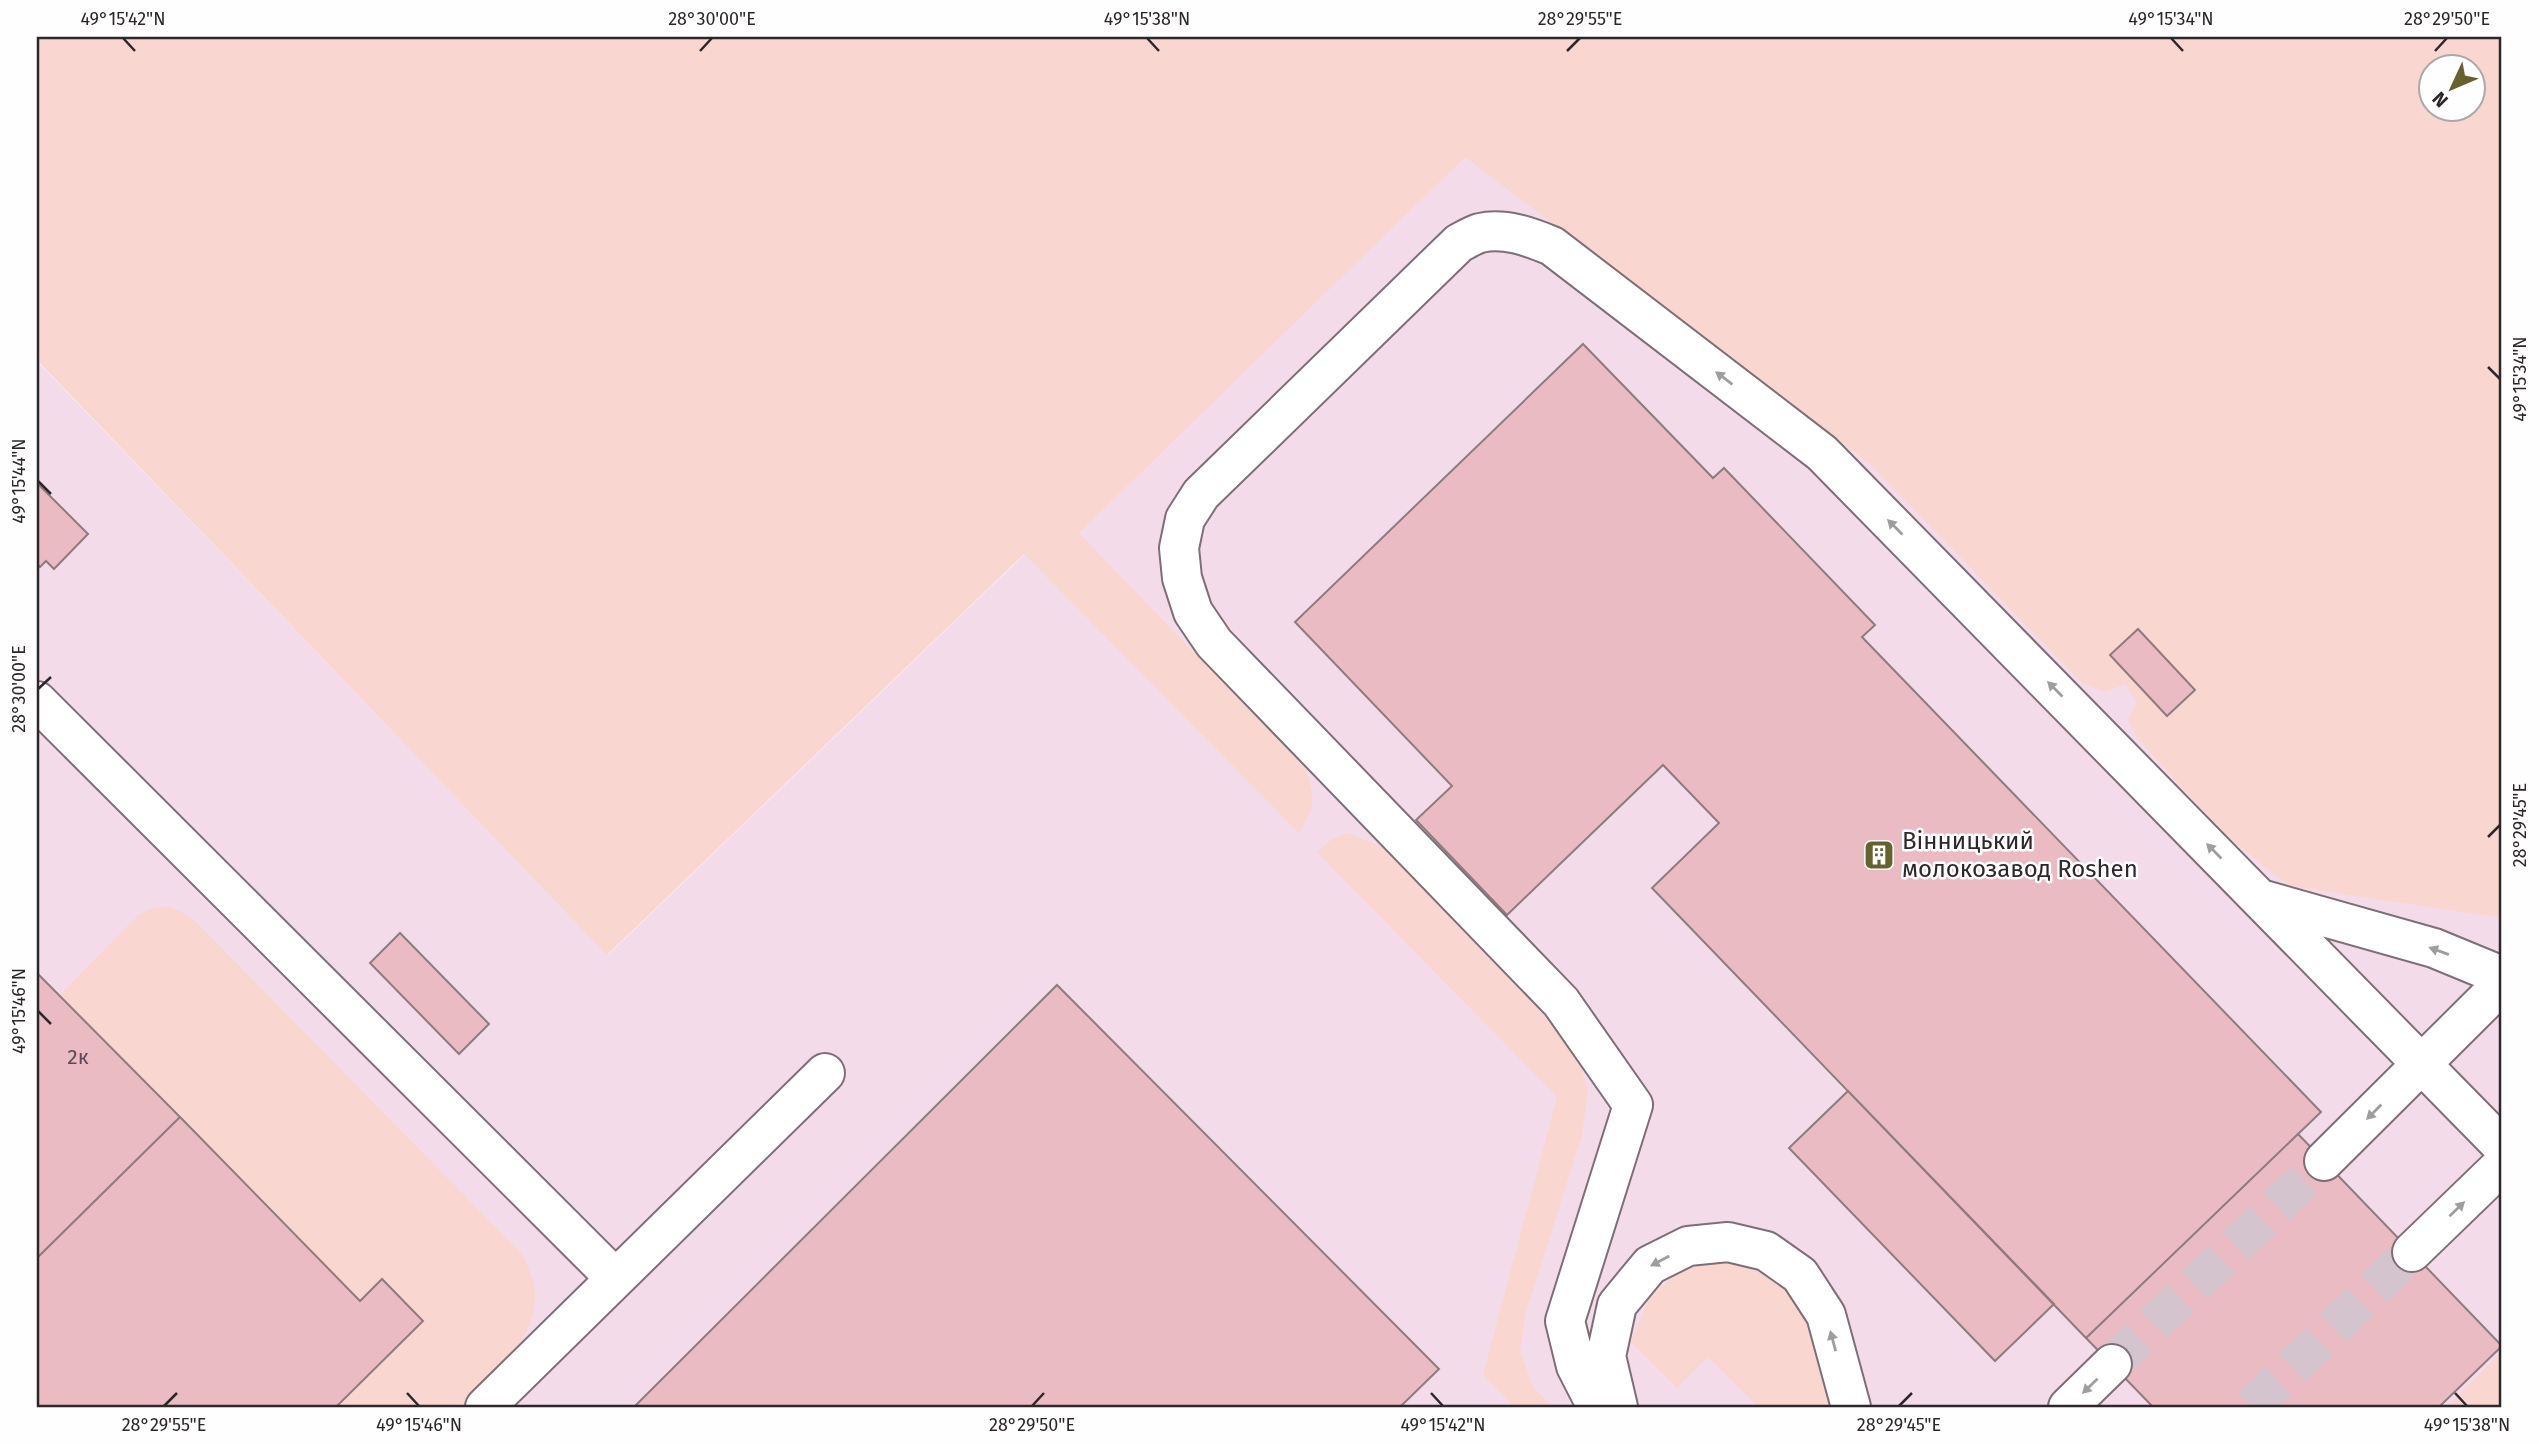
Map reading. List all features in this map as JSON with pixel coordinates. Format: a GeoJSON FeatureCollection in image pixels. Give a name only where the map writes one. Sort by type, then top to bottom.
{"type":"FeatureCollection","features":[{"type":"Feature","properties":{"kind":"lane"},"geometry":{"type":"LineString","coordinates":[[1597,1407],[1576,1366],[1565,1321],[1633,1105],[1561,1002],[1214,643],[1193,612],[1182,578],[1179,548],[1185,519],[1201,494],[1459,243],[1479,233],[1503,232],[1528,236],[1552,246],[1822,453],[2502,1146]]}},
{"type":"Feature","properties":{"kind":"lane"},"geometry":{"type":"LineString","coordinates":[[37,701],[615,1278]]}},
{"type":"Feature","properties":{"kind":"lane"},"geometry":{"type":"LineString","coordinates":[[2262,900],[2434,948],[2502,976]]}},
{"type":"Feature","properties":{"kind":"lane"},"geometry":{"type":"LineString","coordinates":[[2324,1161],[2502,984]]}},
{"type":"Feature","properties":{"kind":"lane"},"geometry":{"type":"LineString","coordinates":[[485,1407],[825,1073]]}},
{"type":"Feature","properties":{"kind":"lane"},"geometry":{"type":"LineString","coordinates":[[2412,1252],[2502,1165]]}},
{"type":"Feature","properties":{"kind":"lane"},"geometry":{"type":"LineString","coordinates":[[1618,1407],[1606,1356],[1617,1305],[1650,1265],[1688,1246],[1728,1242],[1766,1251],[1800,1275],[1826,1315],[1851,1407]]}},
{"type":"Feature","properties":{"kind":"lane"},"geometry":{"type":"LineString","coordinates":[[2068,1407],[2112,1364]]}},
{"type":"Feature","properties":{"kind":"shaded area"},"geometry":{"type":"Polygon","coordinates":[[[37,37],[2502,37],[2502,918],[2289,886],[2224,834],[2137,738],[2128,719],[2137,701],[2125,684],[2106,692],[2082,683],[1870,464],[1465,157],[1079,533],[1305,768],[1312,802],[1309,816],[1299,833],[1024,554],[607,955],[37,360],[37,37]]]}},
{"type":"Feature","properties":{"kind":"shaded area"},"geometry":{"type":"Polygon","coordinates":[[[1471,125],[2502,850],[2502,1407],[37,1407],[37,361],[608,955],[1471,125]]]}},
{"type":"Feature","properties":{"kind":"shaded area"},"geometry":{"type":"Polygon","coordinates":[[[1348,833],[1382,847],[1550,1017],[1574,1047],[1588,1090],[1582,1135],[1525,1316],[1520,1350],[1533,1387],[1553,1407],[1514,1407],[1483,1375],[1557,1097],[1317,852],[1332,839],[1348,833]]]}},
{"type":"Feature","properties":{"kind":"shaded area"},"geometry":{"type":"Polygon","coordinates":[[[168,907],[183,912],[196,922],[523,1255],[535,1291],[534,1309],[529,1325],[510,1356],[460,1407],[336,1407],[423,1321],[382,1279],[360,1301],[59,996],[138,915],[153,908],[168,907]]]}},
{"type":"Feature","properties":{"kind":"shaded area"},"geometry":{"type":"Polygon","coordinates":[[[1728,1260],[1751,1265],[1784,1282],[1807,1318],[1831,1407],[1758,1407],[1708,1357],[1677,1388],[1631,1342],[1648,1300],[1673,1276],[1696,1263],[1728,1260]]]}},
{"type":"Feature","properties":{"kind":"shaded area"},"geometry":{"type":"Polygon","coordinates":[[[2502,1351],[2502,1407],[2446,1407],[2502,1351]]]}},
{"type":"Feature","properties":{"kind":"building","name":"Вінницький молокозавод Roshen"},"geometry":{"type":"Polygon","coordinates":[[[1583,344],[1713,478],[1724,468],[1875,625],[1862,637],[2321,1112],[2086,1338],[1652,888],[1719,823],[1663,765],[1507,915],[1416,820],[1452,786],[1295,622],[1583,344]]]}},
{"type":"Feature","properties":{"kind":"building"},"geometry":{"type":"Polygon","coordinates":[[[37,483],[88,534],[54,569],[46,561],[40,567],[37,563],[37,483]]]}},
{"type":"Feature","properties":{"kind":"building"},"geometry":{"type":"Polygon","coordinates":[[[2138,629],[2195,690],[2167,716],[2110,655],[2138,629]]]}},
{"type":"Feature","properties":{"kind":"building"},"geometry":{"type":"Polygon","coordinates":[[[400,933],[489,1024],[459,1054],[370,963],[400,933]]]}},
{"type":"Feature","properties":{"kind":"building"},"geometry":{"type":"Polygon","coordinates":[[[37,973],[180,1117],[37,1258],[37,973]]]}},
{"type":"Feature","properties":{"kind":"building"},"geometry":{"type":"Polygon","coordinates":[[[1057,985],[1439,1369],[1400,1407],[634,1407],[1057,985]]]}},
{"type":"Feature","properties":{"kind":"building"},"geometry":{"type":"Polygon","coordinates":[[[1848,1091],[2054,1304],[1995,1361],[1789,1148],[1848,1091]]]}},
{"type":"Feature","properties":{"kind":"building"},"geometry":{"type":"Polygon","coordinates":[[[180,1117],[360,1301],[382,1279],[423,1321],[336,1407],[37,1407],[37,1258],[180,1117]]]}},
{"type":"Feature","properties":{"kind":"building"},"geometry":{"type":"Polygon","coordinates":[[[2298,1134],[2502,1346],[2439,1407],[2153,1407],[2086,1338],[2298,1134]]]}},
{"type":"Feature","properties":{"kind":"tunnel"},"geometry":{"type":"LineString","coordinates":[[2112,1364],[2324,1161]]}},
{"type":"Feature","properties":{"kind":"tunnel"},"geometry":{"type":"LineString","coordinates":[[2251,1407],[2412,1252]]}},
{"type":"Feature","properties":{"kind":"place","name":"Вінницький молокозавод Roshen"},"geometry":{"type":"Point","coordinates":[1879,855]}}]}
